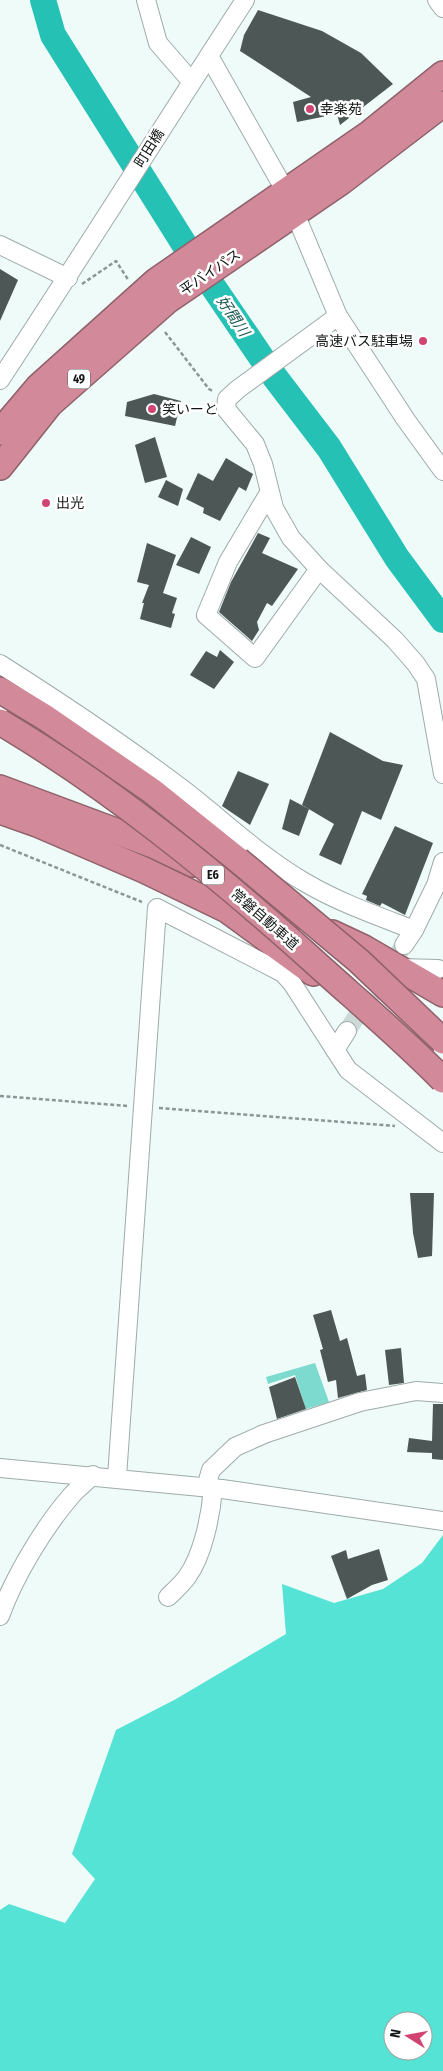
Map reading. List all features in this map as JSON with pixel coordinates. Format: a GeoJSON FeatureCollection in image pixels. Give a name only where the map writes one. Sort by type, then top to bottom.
{"type":"FeatureCollection","features":[{"type":"Feature","properties":{"kind":"highway","name":"平バイパス"},"geometry":{"type":"LineString","coordinates":[[0,466],[50,404],[162,291],[263,236],[290,203],[370,133],[443,74]]}},
{"type":"Feature","properties":{"kind":"highway","name":"平バイパス"},"geometry":{"type":"LineString","coordinates":[[0,432],[38,387],[162,291],[257,210],[290,203],[341,182],[443,104]]}},
{"type":"Feature","properties":{"kind":"highway","name":"常磐自動車道"},"geometry":{"type":"LineString","coordinates":[[0,690],[46,718],[152,791],[290,902],[359,961],[443,1040]]}},
{"type":"Feature","properties":{"kind":"highway","name":"常磐自動車道"},"geometry":{"type":"LineString","coordinates":[[0,722],[34,742],[82,776],[145,822],[253,906],[410,1046],[443,1080]]}},
{"type":"Feature","properties":{"kind":"highway"},"geometry":{"type":"LineString","coordinates":[[0,788],[153,845],[364,948],[401,957],[443,994]]}},
{"type":"Feature","properties":{"kind":"highway"},"geometry":{"type":"LineString","coordinates":[[0,811],[37,824],[144,870],[228,910],[322,979],[404,1057],[443,1076]]}},
{"type":"Feature","properties":{"kind":"street"},"geometry":{"type":"LineString","coordinates":[[146,0],[158,43],[192,81]]}},
{"type":"Feature","properties":{"kind":"street","name":"町田橋"},"geometry":{"type":"LineString","coordinates":[[0,380],[68,278],[119,195],[245,0]]}},
{"type":"Feature","properties":{"kind":"street"},"geometry":{"type":"LineString","coordinates":[[437,0],[443,8]]}},
{"type":"Feature","properties":{"kind":"street"},"geometry":{"type":"LineString","coordinates":[[209,56],[290,203],[332,321],[443,471]]}},
{"type":"Feature","properties":{"kind":"street"},"geometry":{"type":"LineString","coordinates":[[0,245],[68,278]]}},
{"type":"Feature","properties":{"kind":"street"},"geometry":{"type":"LineString","coordinates":[[332,321],[232,394],[226,410],[255,444],[263,464],[274,508],[292,538],[319,569],[395,640],[416,664],[426,679],[443,774]]}},
{"type":"Feature","properties":{"kind":"street"},"geometry":{"type":"LineString","coordinates":[[269,493],[228,562],[206,615],[255,658],[319,569]]}},
{"type":"Feature","properties":{"kind":"street"},"geometry":{"type":"LineString","coordinates":[[0,664],[84,720],[184,791],[251,844],[305,882],[341,901],[414,930]]}},
{"type":"Feature","properties":{"kind":"street"},"geometry":{"type":"LineString","coordinates":[[438,969],[401,957],[436,885],[443,862]]}},
{"type":"Feature","properties":{"kind":"street"},"geometry":{"type":"LineString","coordinates":[[117,1477],[157,908],[283,973],[292,983],[348,1070],[443,1143]]}},
{"type":"Feature","properties":{"kind":"street"},"geometry":{"type":"LineString","coordinates":[[335,1050],[347,1031]]}},
{"type":"Feature","properties":{"kind":"street"},"geometry":{"type":"LineString","coordinates":[[168,1597],[187,1578],[197,1560],[212,1508],[209,1487],[211,1470],[235,1447],[264,1434],[360,1402],[416,1391],[443,1393]]}},
{"type":"Feature","properties":{"kind":"street"},"geometry":{"type":"LineString","coordinates":[[0,1468],[117,1477],[209,1487],[443,1521]]}},
{"type":"Feature","properties":{"kind":"street"},"geometry":{"type":"LineString","coordinates":[[0,1616],[7,1597],[46,1530],[71,1496],[93,1475]]}},
{"type":"Feature","properties":{"kind":"path"},"geometry":{"type":"LineString","coordinates":[[68,278],[78,287],[116,261],[129,281]]}},
{"type":"Feature","properties":{"kind":"path"},"geometry":{"type":"LineString","coordinates":[[165,332],[208,389],[232,394]]}},
{"type":"Feature","properties":{"kind":"path"},"geometry":{"type":"LineString","coordinates":[[0,845],[157,908]]}},
{"type":"Feature","properties":{"kind":"path"},"geometry":{"type":"LineString","coordinates":[[0,1096],[395,1126]]}},
{"type":"Feature","properties":{"kind":"shaded area"},"geometry":{"type":"Polygon","coordinates":[[[315,1363],[329,1402],[306,1409],[295,1375],[268,1384],[266,1377],[315,1363]]]}},
{"type":"Feature","properties":{"kind":"shaded area"},"geometry":{"type":"Polygon","coordinates":[[[443,1535],[443,2071],[0,2071],[0,1910],[9,1904],[65,1923],[95,1879],[72,1854],[116,1730],[176,1699],[286,1634],[282,1584],[334,1603],[383,1589],[422,1563],[443,1535]]]}},
{"type":"Feature","properties":{"kind":"building"},"geometry":{"type":"Polygon","coordinates":[[[258,10],[322,31],[361,53],[393,84],[340,125],[337,114],[297,122],[293,102],[311,97],[240,51],[244,35],[258,10]]]}},
{"type":"Feature","properties":{"kind":"building"},"geometry":{"type":"Polygon","coordinates":[[[0,269],[18,280],[0,321],[0,269]]]}},
{"type":"Feature","properties":{"kind":"building","name":"笑いーと"},"geometry":{"type":"Polygon","coordinates":[[[154,394],[181,401],[175,426],[125,416],[127,402],[154,394]]]}},
{"type":"Feature","properties":{"kind":"building"},"geometry":{"type":"Polygon","coordinates":[[[155,437],[167,477],[145,483],[135,445],[155,437]]]}},
{"type":"Feature","properties":{"kind":"building"},"geometry":{"type":"Polygon","coordinates":[[[226,458],[253,474],[246,491],[239,487],[220,521],[203,513],[204,508],[186,499],[198,473],[213,481],[226,458]]]}},
{"type":"Feature","properties":{"kind":"building"},"geometry":{"type":"Polygon","coordinates":[[[166,480],[183,489],[178,506],[158,497],[166,480]]]}},
{"type":"Feature","properties":{"kind":"building"},"geometry":{"type":"Polygon","coordinates":[[[258,533],[270,538],[262,553],[298,569],[272,606],[267,603],[257,622],[259,630],[252,641],[219,612],[231,582],[258,533]]]}},
{"type":"Feature","properties":{"kind":"building"},"geometry":{"type":"Polygon","coordinates":[[[191,537],[211,547],[199,574],[176,565],[191,537]]]}},
{"type":"Feature","properties":{"kind":"building"},"geometry":{"type":"Polygon","coordinates":[[[147,543],[176,555],[163,593],[177,598],[172,613],[175,614],[171,628],[140,619],[144,603],[142,603],[149,585],[137,582],[147,543]]]}},
{"type":"Feature","properties":{"kind":"building"},"geometry":{"type":"Polygon","coordinates":[[[220,650],[234,662],[214,689],[190,675],[206,651],[217,657],[220,650]]]}},
{"type":"Feature","properties":{"kind":"building"},"geometry":{"type":"Polygon","coordinates":[[[330,732],[383,761],[403,765],[381,820],[362,811],[341,865],[319,855],[334,824],[302,805],[330,732]]]}},
{"type":"Feature","properties":{"kind":"building"},"geometry":{"type":"Polygon","coordinates":[[[238,771],[269,784],[250,825],[222,806],[238,771]]]}},
{"type":"Feature","properties":{"kind":"building"},"geometry":{"type":"Polygon","coordinates":[[[290,799],[309,809],[299,836],[282,829],[290,799]]]}},
{"type":"Feature","properties":{"kind":"building"},"geometry":{"type":"Polygon","coordinates":[[[395,826],[433,843],[405,915],[382,903],[380,906],[366,900],[367,896],[362,894],[395,826]]]}},
{"type":"Feature","properties":{"kind":"building"},"geometry":{"type":"Polygon","coordinates":[[[410,1193],[434,1193],[432,1256],[418,1258],[413,1233],[410,1193]]]}},
{"type":"Feature","properties":{"kind":"building"},"geometry":{"type":"Polygon","coordinates":[[[331,1310],[340,1341],[347,1338],[357,1376],[365,1374],[367,1390],[338,1398],[336,1380],[328,1382],[320,1350],[323,1349],[313,1315],[331,1310]]]}},
{"type":"Feature","properties":{"kind":"building"},"geometry":{"type":"Polygon","coordinates":[[[401,1348],[404,1383],[389,1385],[385,1350],[401,1348]]]}},
{"type":"Feature","properties":{"kind":"building"},"geometry":{"type":"Polygon","coordinates":[[[295,1377],[306,1409],[277,1419],[269,1387],[295,1377]]]}},
{"type":"Feature","properties":{"kind":"building"},"geometry":{"type":"Polygon","coordinates":[[[433,1404],[443,1404],[443,1460],[432,1459],[432,1453],[407,1452],[409,1438],[432,1441],[433,1404]]]}},
{"type":"Feature","properties":{"kind":"building"},"geometry":{"type":"Polygon","coordinates":[[[379,1549],[388,1580],[372,1585],[347,1599],[331,1556],[346,1550],[348,1559],[379,1549]]]}},
{"type":"Feature","properties":{"kind":"waterway","name":"好間川"},"geometry":{"type":"LineString","coordinates":[[43,0],[53,35],[186,247],[274,376],[329,448],[397,558],[443,620]]}},
{"type":"Feature","properties":{"kind":"tunnel"},"geometry":{"type":"LineString","coordinates":[[347,1031],[404,945]]}},
{"type":"Feature","properties":{"kind":"place","name":"幸楽苑"},"geometry":{"type":"Point","coordinates":[310,109]}},
{"type":"Feature","properties":{"kind":"place","name":"高速バス駐車場"},"geometry":{"type":"Point","coordinates":[423,341]}},
{"type":"Feature","properties":{"kind":"place","name":"笑いーと"},"geometry":{"type":"Point","coordinates":[152,409]}},
{"type":"Feature","properties":{"kind":"place","name":"出光"},"geometry":{"type":"Point","coordinates":[46,503]}}]}
